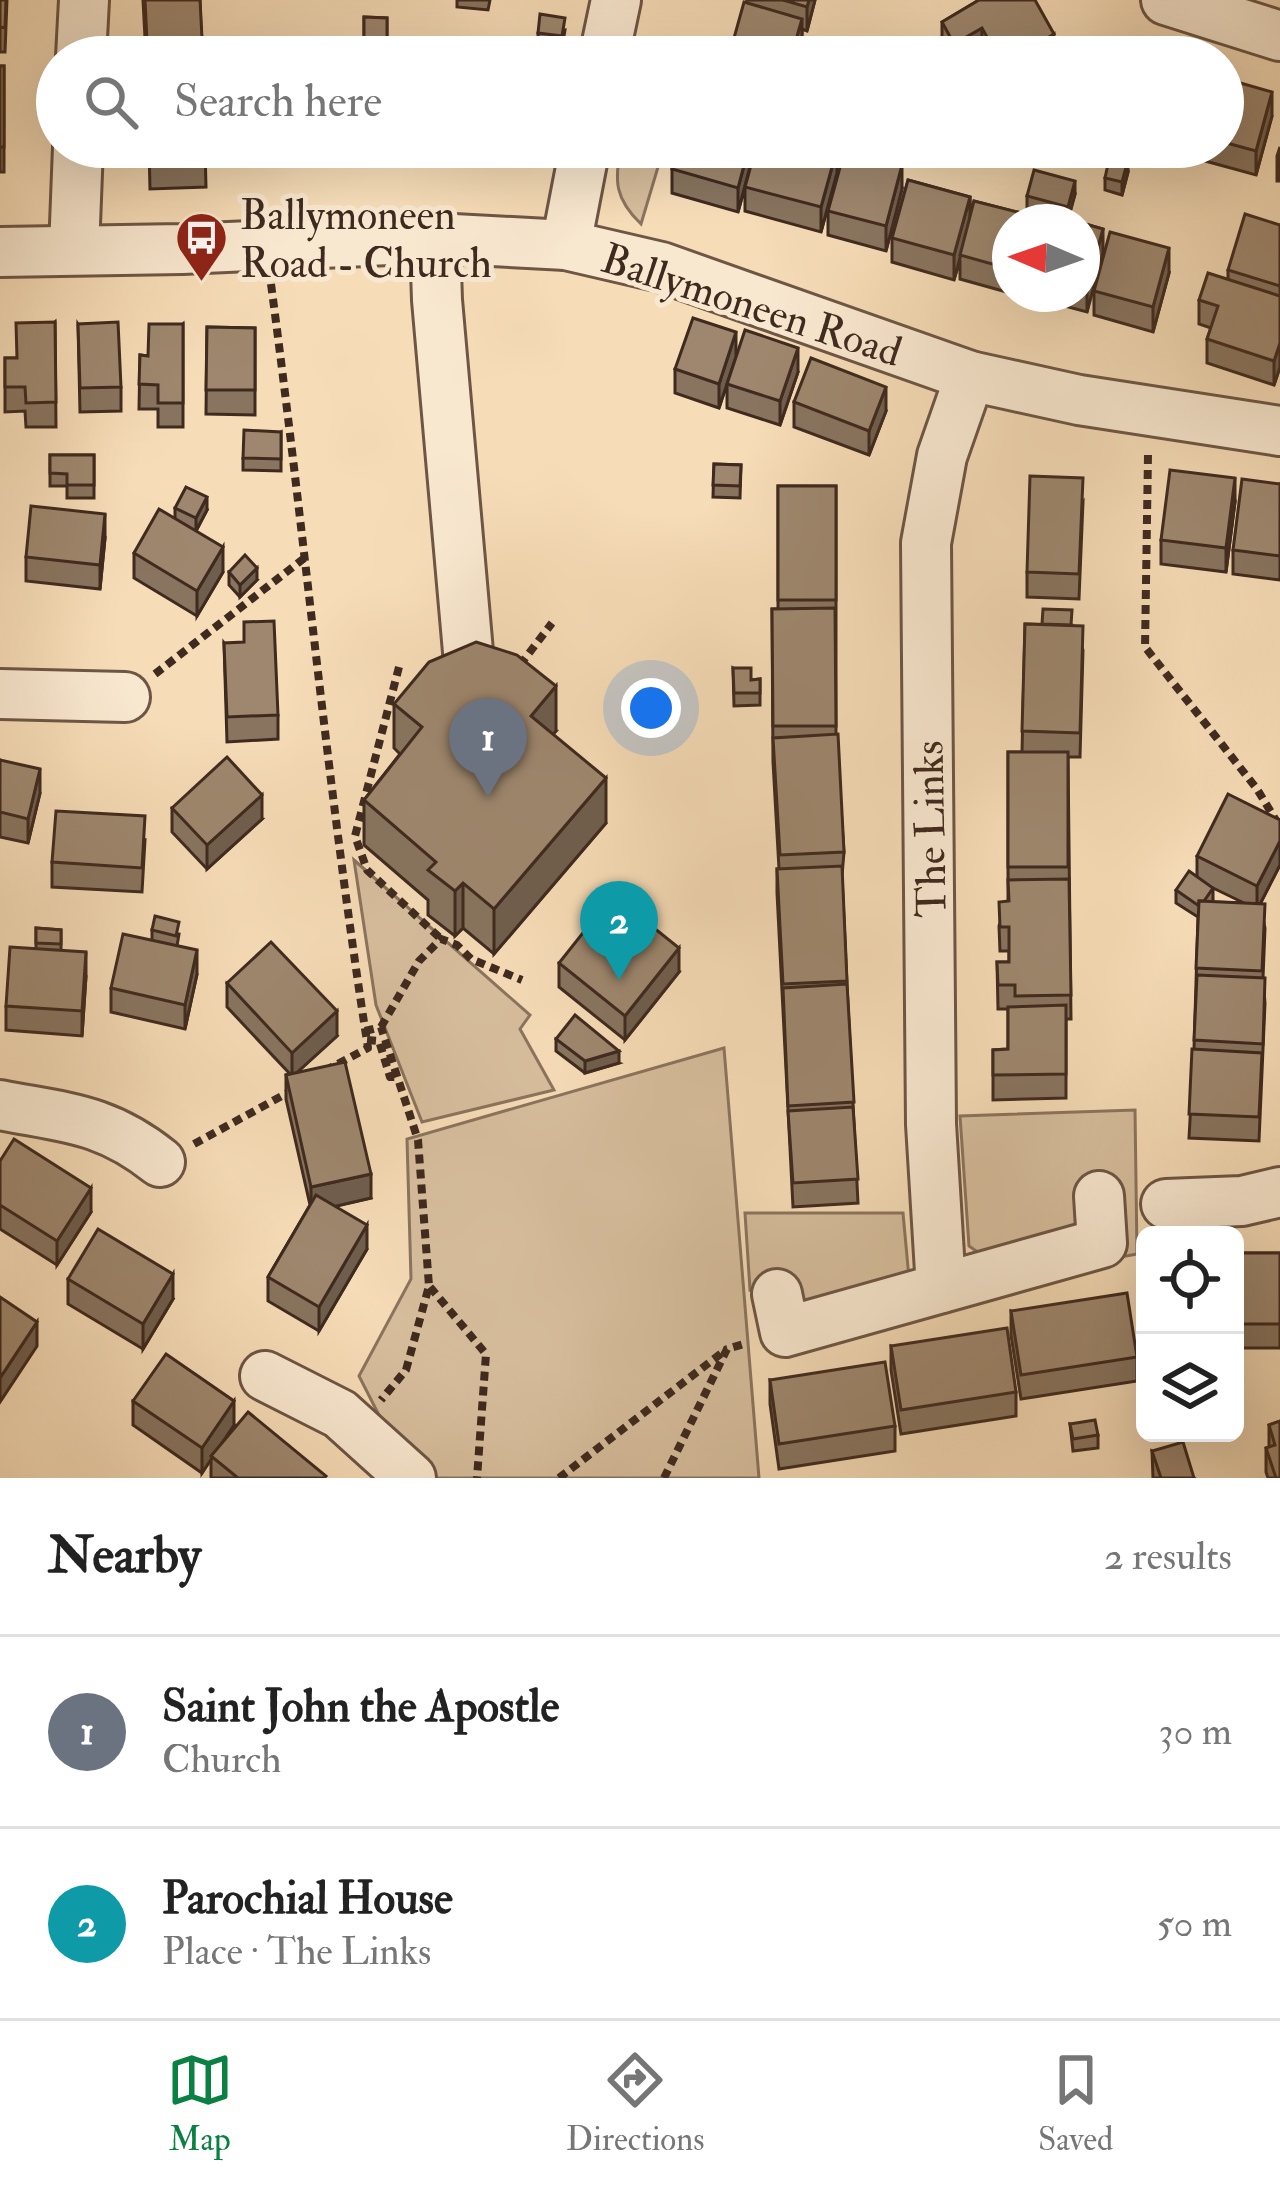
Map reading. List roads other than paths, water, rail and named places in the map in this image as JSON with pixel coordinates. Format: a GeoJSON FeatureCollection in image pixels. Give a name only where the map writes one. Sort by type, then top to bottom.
{"type":"FeatureCollection","features":[{"type":"Feature","properties":{"kind":"street"},"geometry":{"type":"LineString","coordinates":[[83,36],[84,0]]}},
{"type":"Feature","properties":{"kind":"street"},"geometry":{"type":"LineString","coordinates":[[608,36],[616,0]]}},
{"type":"Feature","properties":{"kind":"street"},"geometry":{"type":"LineString","coordinates":[[1166,0],[1280,36]]}},
{"type":"Feature","properties":{"kind":"street"},"geometry":{"type":"LineString","coordinates":[[74,250],[77,168]]}},
{"type":"Feature","properties":{"kind":"street"},"geometry":{"type":"LineString","coordinates":[[566,245],[581,168]]}},
{"type":"Feature","properties":{"kind":"street"},"geometry":{"type":"LineString","coordinates":[[435,238],[435,282],[492,667]]}},
{"type":"Feature","properties":{"kind":"street","name":"Ballymoneen Road"},"geometry":{"type":"LineString","coordinates":[[0,252],[435,238],[566,245],[661,267],[970,376],[1079,400],[1280,431]]}},
{"type":"Feature","properties":{"kind":"street","name":"The Links"},"geometry":{"type":"LineString","coordinates":[[941,1288],[932,1124],[926,543],[942,456],[970,376]]}},
{"type":"Feature","properties":{"kind":"street"},"geometry":{"type":"LineString","coordinates":[[0,694],[125,698]]}},
{"type":"Feature","properties":{"kind":"street"},"geometry":{"type":"LineString","coordinates":[[0,1105],[98,1125],[129,1138],[160,1162]]}},
{"type":"Feature","properties":{"kind":"street"},"geometry":{"type":"LineString","coordinates":[[1166,1204],[1242,1202],[1280,1192]]}},
{"type":"Feature","properties":{"kind":"street"},"geometry":{"type":"LineString","coordinates":[[781,1313],[941,1288],[1101,1220]]}},
{"type":"Feature","properties":{"kind":"street"},"geometry":{"type":"LineString","coordinates":[[265,1376],[340,1414],[411,1478]]}},
{"type":"Feature","properties":{"kind":"place","name":"Ballymoneen Road - Church"},"geometry":{"type":"Point","coordinates":[201,284]}},
{"type":"Feature","properties":{"kind":"place","name":"Saint John the Apostle"},"geometry":{"type":"Point","coordinates":[488,797]}},
{"type":"Feature","properties":{"kind":"place","name":"Parochial House"},"geometry":{"type":"Point","coordinates":[619,980]}}]}
